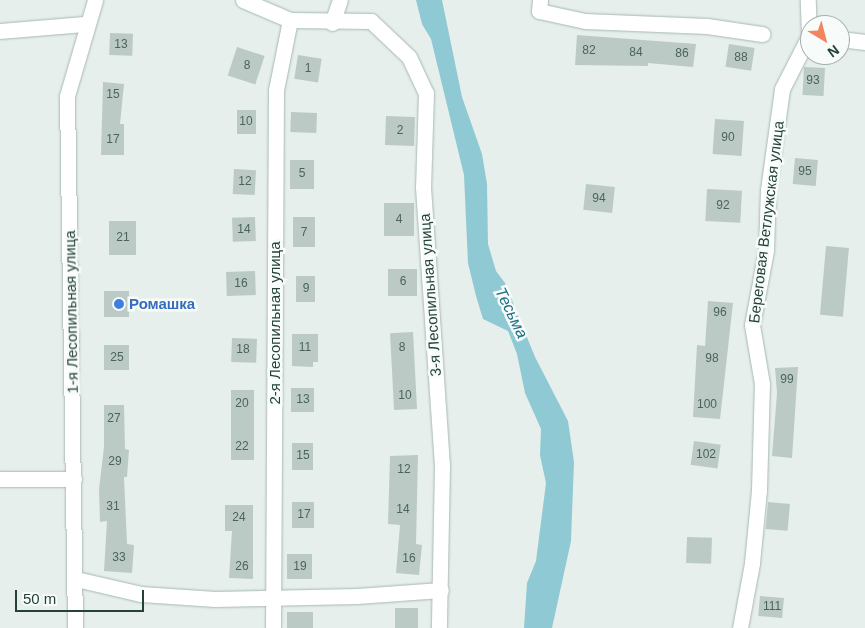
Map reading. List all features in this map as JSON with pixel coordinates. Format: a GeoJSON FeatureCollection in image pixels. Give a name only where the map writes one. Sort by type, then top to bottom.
{"type":"FeatureCollection","features":[{"type":"Feature","properties":{"kind":"street","name":"1-я Лесопильная улица"},"geometry":{"type":"LineString","coordinates":[[75,628],[76,579],[67,96],[86,24],[95,0]]}},
{"type":"Feature","properties":{"kind":"street"},"geometry":{"type":"LineString","coordinates":[[243,0],[290,20]]}},
{"type":"Feature","properties":{"kind":"street"},"geometry":{"type":"LineString","coordinates":[[332,22],[340,0]]}},
{"type":"Feature","properties":{"kind":"street"},"geometry":{"type":"LineString","coordinates":[[540,0],[539,11],[585,21],[707,26],[762,34]]}},
{"type":"Feature","properties":{"kind":"street","name":"Береговая Ветлужская улица"},"geometry":{"type":"LineString","coordinates":[[808,0],[809,15]]}},
{"type":"Feature","properties":{"kind":"street","name":"3-я Лесопильная улица"},"geometry":{"type":"LineString","coordinates":[[290,20],[371,21],[409,57],[426,93],[423,187],[442,466],[439,628]]}},
{"type":"Feature","properties":{"kind":"street","name":"2-я Лесопильная улица"},"geometry":{"type":"LineString","coordinates":[[273,628],[276,90],[290,20]]}},
{"type":"Feature","properties":{"kind":"street"},"geometry":{"type":"LineString","coordinates":[[0,31],[86,24]]}},
{"type":"Feature","properties":{"kind":"street"},"geometry":{"type":"LineString","coordinates":[[850,40],[865,42]]}},
{"type":"Feature","properties":{"kind":"street","name":"Береговая Ветлужская улица"},"geometry":{"type":"LineString","coordinates":[[740,628],[752,563],[759,490],[762,384],[752,325],[766,250],[768,190],[782,89],[800,55]]}},
{"type":"Feature","properties":{"kind":"street"},"geometry":{"type":"LineString","coordinates":[[0,479],[74,479]]}},
{"type":"Feature","properties":{"kind":"street"},"geometry":{"type":"LineString","coordinates":[[76,579],[141,594],[214,599],[273,596],[357,596],[441,590]]}},
{"type":"Feature","properties":{"kind":"water","name":"Тесьма"},"geometry":{"type":"Polygon","coordinates":[[[416,0],[442,0],[462,97],[482,154],[487,184],[488,244],[496,271],[505,283],[535,357],[568,421],[574,462],[571,541],[552,628],[524,628],[527,583],[536,561],[546,483],[540,455],[541,429],[525,393],[517,354],[508,331],[483,319],[476,296],[468,263],[464,175],[431,39],[422,24],[416,0]]]}},
{"type":"Feature","properties":{"kind":"building"},"geometry":{"type":"Polygon","coordinates":[[[110,33],[133,34],[132,56],[109,55],[110,33]]]}},
{"type":"Feature","properties":{"kind":"building"},"geometry":{"type":"Polygon","coordinates":[[[577,35],[696,44],[693,67],[648,63],[648,66],[575,65],[577,35]]]}},
{"type":"Feature","properties":{"kind":"building"},"geometry":{"type":"Polygon","coordinates":[[[729,44],[755,48],[751,71],[725,67],[729,44]]]}},
{"type":"Feature","properties":{"kind":"building"},"geometry":{"type":"Polygon","coordinates":[[[237,47],[265,56],[255,84],[228,76],[237,47]]]}},
{"type":"Feature","properties":{"kind":"building"},"geometry":{"type":"Polygon","coordinates":[[[298,55],[322,59],[318,82],[294,79],[298,55]]]}},
{"type":"Feature","properties":{"kind":"building"},"geometry":{"type":"Polygon","coordinates":[[[804,67],[825,68],[824,96],[803,95],[804,67]]]}},
{"type":"Feature","properties":{"kind":"building"},"geometry":{"type":"Polygon","coordinates":[[[103,82],[124,84],[120,124],[124,124],[124,155],[101,155],[103,82]]]}},
{"type":"Feature","properties":{"kind":"building"},"geometry":{"type":"Polygon","coordinates":[[[237,110],[256,110],[256,134],[237,134],[237,110]]]}},
{"type":"Feature","properties":{"kind":"building"},"geometry":{"type":"Polygon","coordinates":[[[291,112],[317,113],[316,133],[290,132],[291,112]]]}},
{"type":"Feature","properties":{"kind":"building"},"geometry":{"type":"Polygon","coordinates":[[[386,116],[415,117],[414,146],[385,145],[386,116]]]}},
{"type":"Feature","properties":{"kind":"building"},"geometry":{"type":"Polygon","coordinates":[[[715,119],[744,121],[741,156],[713,154],[715,119]]]}},
{"type":"Feature","properties":{"kind":"building"},"geometry":{"type":"Polygon","coordinates":[[[795,158],[818,160],[816,186],[793,184],[795,158]]]}},
{"type":"Feature","properties":{"kind":"building"},"geometry":{"type":"Polygon","coordinates":[[[290,160],[314,160],[314,189],[290,189],[290,160]]]}},
{"type":"Feature","properties":{"kind":"building"},"geometry":{"type":"Polygon","coordinates":[[[234,169],[256,170],[255,195],[233,194],[234,169]]]}},
{"type":"Feature","properties":{"kind":"building"},"geometry":{"type":"Polygon","coordinates":[[[586,184],[615,187],[612,213],[583,210],[586,184]]]}},
{"type":"Feature","properties":{"kind":"building"},"geometry":{"type":"Polygon","coordinates":[[[707,189],[742,191],[740,223],[705,221],[707,189]]]}},
{"type":"Feature","properties":{"kind":"building"},"geometry":{"type":"Polygon","coordinates":[[[384,203],[414,203],[414,236],[384,236],[384,203]]]}},
{"type":"Feature","properties":{"kind":"building"},"geometry":{"type":"Polygon","coordinates":[[[255,217],[256,241],[233,242],[232,218],[255,217]]]}},
{"type":"Feature","properties":{"kind":"building"},"geometry":{"type":"Polygon","coordinates":[[[293,217],[315,217],[315,247],[293,247],[293,217]]]}},
{"type":"Feature","properties":{"kind":"building"},"geometry":{"type":"Polygon","coordinates":[[[109,221],[136,221],[136,255],[109,255],[109,221]]]}},
{"type":"Feature","properties":{"kind":"building"},"geometry":{"type":"Polygon","coordinates":[[[826,246],[849,248],[843,317],[820,315],[826,246]]]}},
{"type":"Feature","properties":{"kind":"building"},"geometry":{"type":"Polygon","coordinates":[[[388,269],[417,269],[417,296],[388,296],[388,269]]]}},
{"type":"Feature","properties":{"kind":"building"},"geometry":{"type":"Polygon","coordinates":[[[255,271],[256,295],[227,296],[226,272],[255,271]]]}},
{"type":"Feature","properties":{"kind":"building"},"geometry":{"type":"Polygon","coordinates":[[[296,276],[315,276],[315,302],[296,302],[296,276]]]}},
{"type":"Feature","properties":{"kind":"building"},"geometry":{"type":"Polygon","coordinates":[[[104,291],[129,291],[129,317],[104,317],[104,291]]]}},
{"type":"Feature","properties":{"kind":"building"},"geometry":{"type":"Polygon","coordinates":[[[708,301],[733,303],[720,419],[693,417],[697,345],[705,346],[708,301]]]}},
{"type":"Feature","properties":{"kind":"building"},"geometry":{"type":"Polygon","coordinates":[[[413,332],[417,409],[394,410],[390,333],[413,332]]]}},
{"type":"Feature","properties":{"kind":"building"},"geometry":{"type":"Polygon","coordinates":[[[292,334],[318,334],[318,362],[313,362],[313,367],[292,366],[292,334]]]}},
{"type":"Feature","properties":{"kind":"building"},"geometry":{"type":"Polygon","coordinates":[[[232,338],[257,339],[256,363],[231,362],[232,338]]]}},
{"type":"Feature","properties":{"kind":"building"},"geometry":{"type":"Polygon","coordinates":[[[104,345],[129,345],[129,370],[104,370],[104,345]]]}},
{"type":"Feature","properties":{"kind":"building"},"geometry":{"type":"Polygon","coordinates":[[[798,367],[792,458],[772,456],[777,393],[775,368],[798,367]]]}},
{"type":"Feature","properties":{"kind":"building"},"geometry":{"type":"Polygon","coordinates":[[[291,388],[314,388],[314,412],[291,412],[291,388]]]}},
{"type":"Feature","properties":{"kind":"building"},"geometry":{"type":"Polygon","coordinates":[[[231,390],[254,390],[254,460],[231,460],[231,390]]]}},
{"type":"Feature","properties":{"kind":"building"},"geometry":{"type":"Polygon","coordinates":[[[104,405],[124,405],[125,449],[129,450],[127,477],[124,477],[127,544],[134,545],[132,573],[104,571],[107,521],[100,522],[99,489],[104,447],[104,405]]]}},
{"type":"Feature","properties":{"kind":"building"},"geometry":{"type":"Polygon","coordinates":[[[694,441],[721,445],[717,469],[691,465],[694,441]]]}},
{"type":"Feature","properties":{"kind":"building"},"geometry":{"type":"Polygon","coordinates":[[[292,443],[313,443],[313,470],[292,470],[292,443]]]}},
{"type":"Feature","properties":{"kind":"building"},"geometry":{"type":"Polygon","coordinates":[[[418,455],[416,544],[422,545],[419,575],[396,573],[400,525],[388,524],[390,456],[418,455]]]}},
{"type":"Feature","properties":{"kind":"building"},"geometry":{"type":"Polygon","coordinates":[[[292,502],[314,502],[314,528],[292,528],[292,502]]]}},
{"type":"Feature","properties":{"kind":"building"},"geometry":{"type":"Polygon","coordinates":[[[768,502],[790,504],[788,531],[766,529],[768,502]]]}},
{"type":"Feature","properties":{"kind":"building"},"geometry":{"type":"Polygon","coordinates":[[[225,505],[253,505],[253,579],[229,578],[232,531],[225,531],[225,505]]]}},
{"type":"Feature","properties":{"kind":"building"},"geometry":{"type":"Polygon","coordinates":[[[687,537],[712,538],[711,564],[686,563],[687,537]]]}},
{"type":"Feature","properties":{"kind":"building"},"geometry":{"type":"Polygon","coordinates":[[[287,554],[312,554],[312,579],[287,579],[287,554]]]}},
{"type":"Feature","properties":{"kind":"building"},"geometry":{"type":"Polygon","coordinates":[[[760,596],[784,598],[782,618],[758,616],[760,596]]]}},
{"type":"Feature","properties":{"kind":"building"},"geometry":{"type":"Polygon","coordinates":[[[395,608],[418,608],[418,628],[395,628],[395,608]]]}},
{"type":"Feature","properties":{"kind":"building"},"geometry":{"type":"Polygon","coordinates":[[[287,612],[313,612],[313,628],[287,628],[287,612]]]}},
{"type":"Feature","properties":{"kind":"place","name":"Ромашка"},"geometry":{"type":"Point","coordinates":[119,304]}}]}
